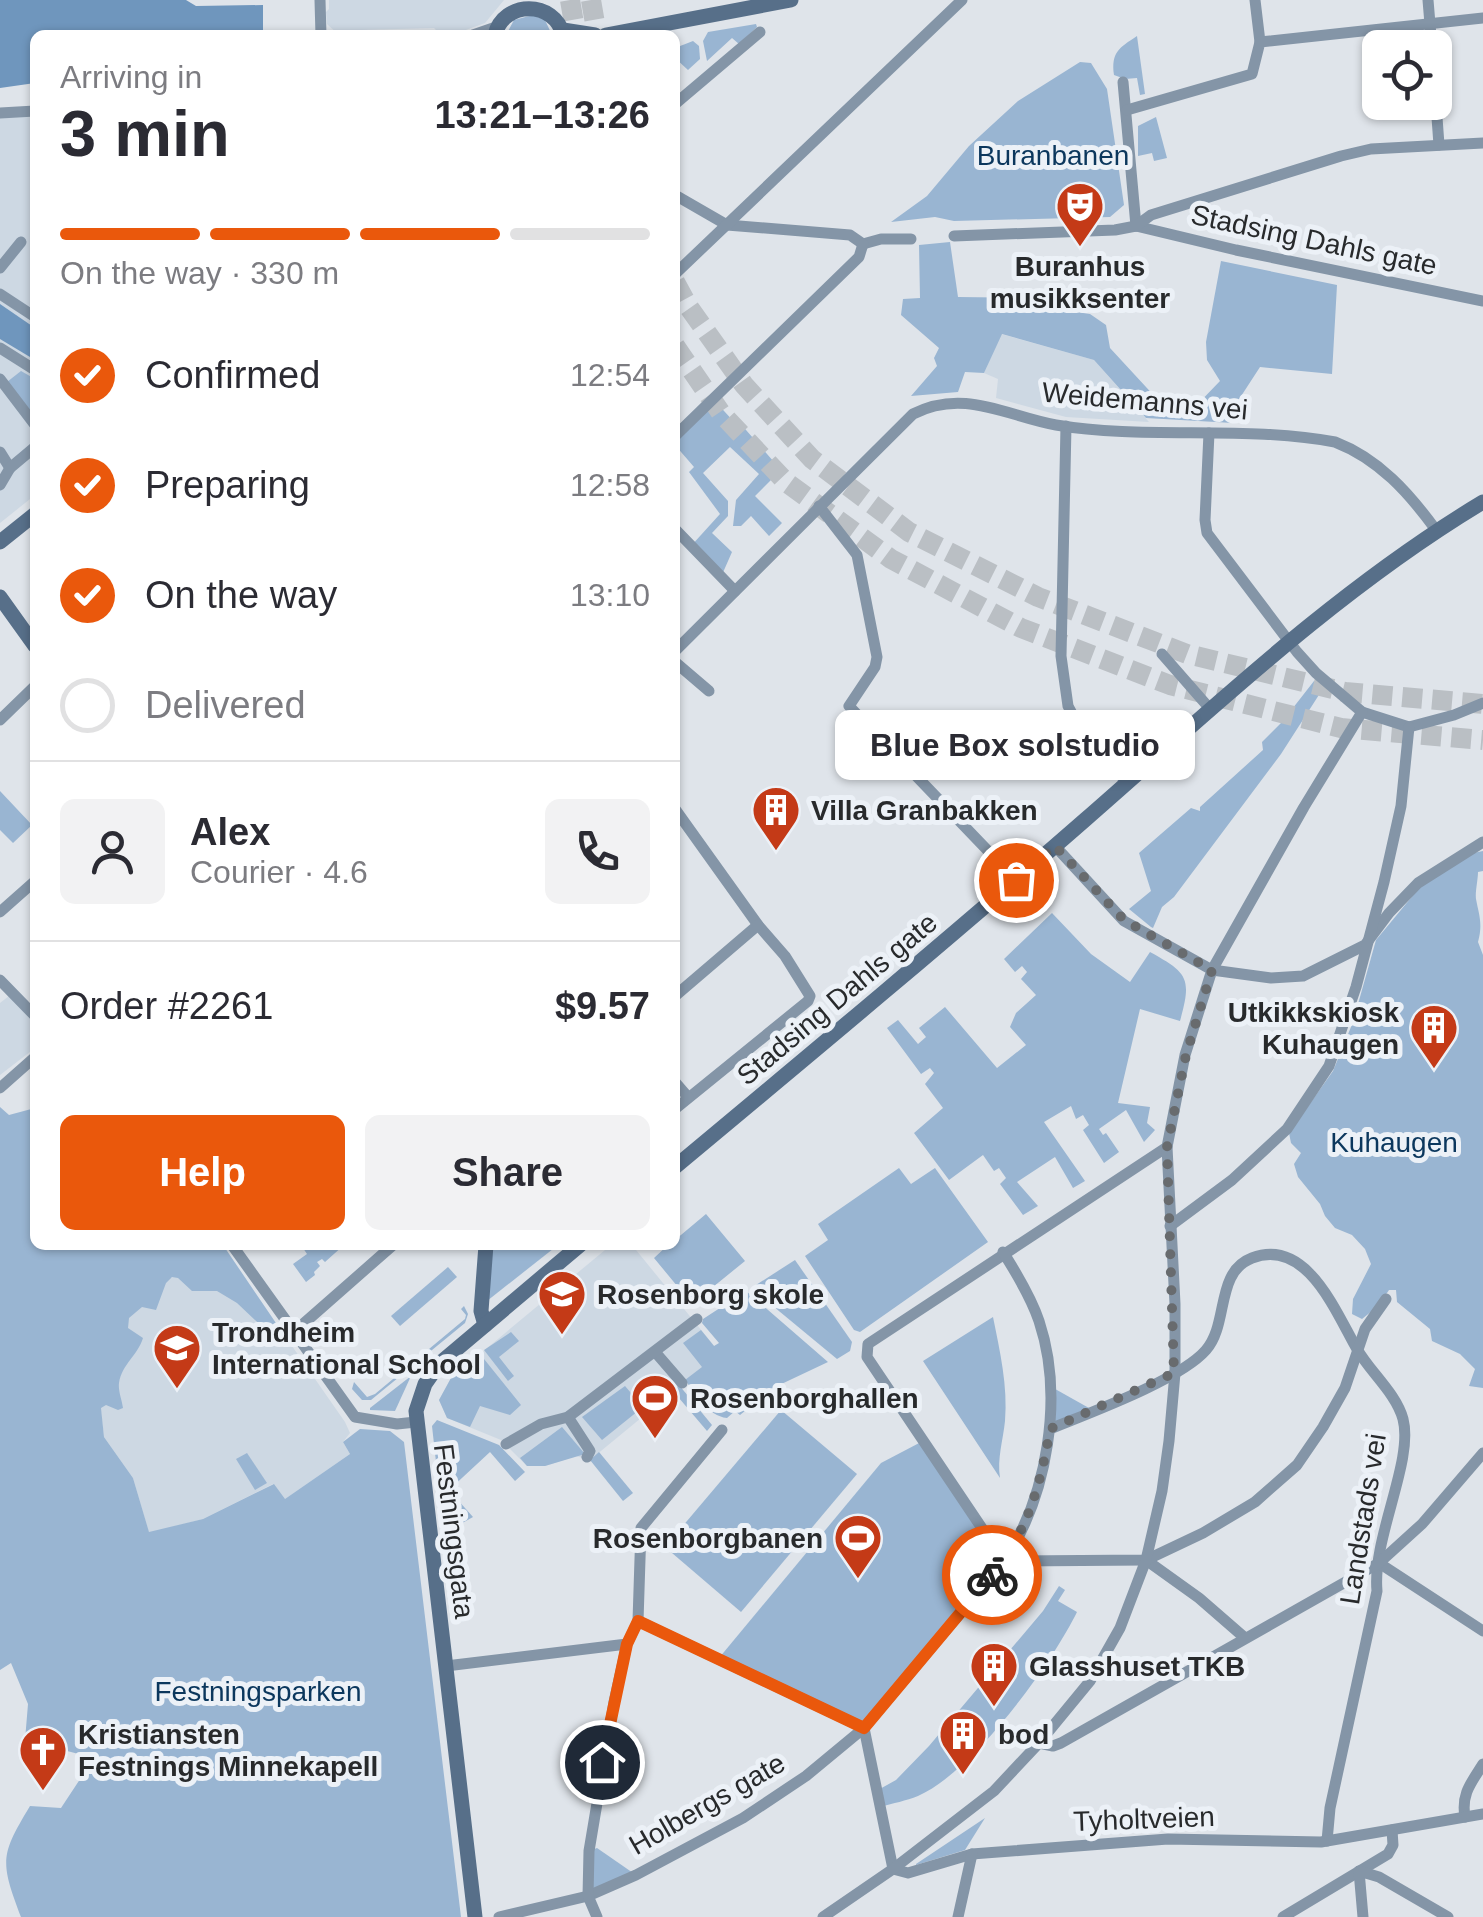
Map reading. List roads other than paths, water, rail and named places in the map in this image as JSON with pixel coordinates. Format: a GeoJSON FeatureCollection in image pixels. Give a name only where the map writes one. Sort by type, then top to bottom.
{"type":"FeatureCollection","features":[{"type":"Feature","properties":{"kind":"main road"},"geometry":{"type":"LineString","coordinates":[[632,30],[791,0]]}},
{"type":"Feature","properties":{"kind":"main road"},"geometry":{"type":"LineString","coordinates":[[496,30],[512,4],[531,2],[552,13],[562,30]]}},
{"type":"Feature","properties":{"kind":"main road","name":"Stadsing Dahls gate"},"geometry":{"type":"LineString","coordinates":[[680,1163],[1016,880],[1290,642],[1436,530],[1483,502]]}},
{"type":"Feature","properties":{"kind":"main road"},"geometry":{"type":"LineString","coordinates":[[0,542],[30,518]]}},
{"type":"Feature","properties":{"kind":"main road"},"geometry":{"type":"LineString","coordinates":[[0,597],[30,639]]}},
{"type":"Feature","properties":{"kind":"main road"},"geometry":{"type":"LineString","coordinates":[[484,1325],[481,1311],[486,1250]]}},
{"type":"Feature","properties":{"kind":"main road"},"geometry":{"type":"LineString","coordinates":[[416,1422],[418,1404],[430,1374],[574,1250]]}},
{"type":"Feature","properties":{"kind":"main road","name":"Festningsgata"},"geometry":{"type":"LineString","coordinates":[[416,1422],[475,1917]]}},
{"type":"Feature","properties":{"kind":"street"},"geometry":{"type":"LineString","coordinates":[[320,0],[321,30]]}},
{"type":"Feature","properties":{"kind":"street"},"geometry":{"type":"LineString","coordinates":[[680,269],[962,0]]}},
{"type":"Feature","properties":{"kind":"street"},"geometry":{"type":"LineString","coordinates":[[1127,110],[1252,74],[1260,42],[1255,0]]}},
{"type":"Feature","properties":{"kind":"street"},"geometry":{"type":"LineString","coordinates":[[1428,0],[1431,30]]}},
{"type":"Feature","properties":{"kind":"street"},"geometry":{"type":"LineString","coordinates":[[1260,42],[1483,18]]}},
{"type":"Feature","properties":{"kind":"street"},"geometry":{"type":"LineString","coordinates":[[680,100],[760,32]]}},
{"type":"Feature","properties":{"kind":"street"},"geometry":{"type":"LineString","coordinates":[[1123,82],[1136,226]]}},
{"type":"Feature","properties":{"kind":"street"},"geometry":{"type":"LineString","coordinates":[[0,113],[30,111]]}},
{"type":"Feature","properties":{"kind":"street"},"geometry":{"type":"LineString","coordinates":[[1437,120],[1439,146]]}},
{"type":"Feature","properties":{"kind":"street"},"geometry":{"type":"LineString","coordinates":[[954,236],[1115,230],[1136,226],[1151,215],[1341,156],[1372,149],[1483,142]]}},
{"type":"Feature","properties":{"kind":"street"},"geometry":{"type":"LineString","coordinates":[[680,198],[727,225],[850,235],[863,244]]}},
{"type":"Feature","properties":{"kind":"street","name":"Stadsing Dahls gate"},"geometry":{"type":"LineString","coordinates":[[1136,226],[1483,301]]}},
{"type":"Feature","properties":{"kind":"street"},"geometry":{"type":"LineString","coordinates":[[863,244],[881,239],[911,239]]}},
{"type":"Feature","properties":{"kind":"street"},"geometry":{"type":"LineString","coordinates":[[0,268],[21,242]]}},
{"type":"Feature","properties":{"kind":"street"},"geometry":{"type":"LineString","coordinates":[[680,431],[859,257],[863,244]]}},
{"type":"Feature","properties":{"kind":"street"},"geometry":{"type":"LineString","coordinates":[[0,294],[30,313]]}},
{"type":"Feature","properties":{"kind":"street"},"geometry":{"type":"LineString","coordinates":[[0,348],[30,367]]}},
{"type":"Feature","properties":{"kind":"street"},"geometry":{"type":"LineString","coordinates":[[0,379],[30,418]]}},
{"type":"Feature","properties":{"kind":"street","name":"Weidemanns vei"},"geometry":{"type":"LineString","coordinates":[[680,646],[914,414],[935,405],[975,403],[1066,426],[1320,439],[1348,447],[1398,482],[1436,530]]}},
{"type":"Feature","properties":{"kind":"street"},"geometry":{"type":"LineString","coordinates":[[1066,426],[1061,656],[1068,706],[1078,725],[1127,783]]}},
{"type":"Feature","properties":{"kind":"street"},"geometry":{"type":"LineString","coordinates":[[1209,433],[1204,520],[1207,533],[1316,673],[1362,712],[1409,728],[1454,716],[1483,703]]}},
{"type":"Feature","properties":{"kind":"street"},"geometry":{"type":"LineString","coordinates":[[0,485],[10,468],[30,451]]}},
{"type":"Feature","properties":{"kind":"street"},"geometry":{"type":"LineString","coordinates":[[0,452],[10,468]]}},
{"type":"Feature","properties":{"kind":"street"},"geometry":{"type":"LineString","coordinates":[[819,506],[857,555],[876,658],[875,667],[849,706],[1016,880]]}},
{"type":"Feature","properties":{"kind":"street"},"geometry":{"type":"LineString","coordinates":[[680,535],[735,591]]}},
{"type":"Feature","properties":{"kind":"street"},"geometry":{"type":"LineString","coordinates":[[1162,654],[1211,710]]}},
{"type":"Feature","properties":{"kind":"street"},"geometry":{"type":"LineString","coordinates":[[680,666],[709,691]]}},
{"type":"Feature","properties":{"kind":"street"},"geometry":{"type":"LineString","coordinates":[[0,720],[30,691]]}},
{"type":"Feature","properties":{"kind":"street"},"geometry":{"type":"LineString","coordinates":[[638,1621],[864,1728],[893,1869],[994,1791],[1040,1743],[1090,1681],[1120,1628],[1146,1560],[1162,1491],[1174,1373],[1167,1147],[1186,1055],[1212,970],[1362,712]]}},
{"type":"Feature","properties":{"kind":"street"},"geometry":{"type":"LineString","coordinates":[[1170,1226],[1232,1180],[1288,1129],[1329,1066],[1356,987],[1401,806],[1409,728]]}},
{"type":"Feature","properties":{"kind":"street"},"geometry":{"type":"LineString","coordinates":[[680,825],[758,925],[680,992]]}},
{"type":"Feature","properties":{"kind":"street"},"geometry":{"type":"LineString","coordinates":[[1055,846],[1124,920],[1212,970],[1271,978],[1302,976],[1364,945],[1388,912],[1418,883],[1483,842]]}},
{"type":"Feature","properties":{"kind":"street"},"geometry":{"type":"LineString","coordinates":[[0,912],[30,885]]}},
{"type":"Feature","properties":{"kind":"street","name":"Stadsing Dahls gate"},"geometry":{"type":"LineString","coordinates":[[680,1105],[808,1002],[810,996],[785,956],[758,925]]}},
{"type":"Feature","properties":{"kind":"street"},"geometry":{"type":"LineString","coordinates":[[0,980],[30,1011]]}},
{"type":"Feature","properties":{"kind":"street"},"geometry":{"type":"LineString","coordinates":[[0,1088],[30,1061]]}},
{"type":"Feature","properties":{"kind":"street"},"geometry":{"type":"LineString","coordinates":[[680,1088],[688,1098]]}},
{"type":"Feature","properties":{"kind":"street"},"geometry":{"type":"LineString","coordinates":[[1167,1147],[873,1338],[866,1353],[1004,1561],[1146,1560],[1255,1502],[1296,1465],[1345,1388],[1366,1330],[1386,1299]]}},
{"type":"Feature","properties":{"kind":"street","name":"Festningsgata"},"geometry":{"type":"LineString","coordinates":[[236,1250],[355,1417],[397,1424],[416,1422]]}},
{"type":"Feature","properties":{"kind":"street"},"geometry":{"type":"LineString","coordinates":[[294,1332],[386,1250]]}},
{"type":"Feature","properties":{"kind":"street","name":"Holbergs gate"},"geometry":{"type":"LineString","coordinates":[[499,1917],[588,1896],[636,1875],[743,1818],[806,1776],[864,1728],[1004,1561],[1032,1506],[1050,1429],[1048,1368],[1040,1323],[1003,1252]]}},
{"type":"Feature","properties":{"kind":"street","name":"Landstads vei"},"geometry":{"type":"LineString","coordinates":[[1050,1429],[1174,1373],[1205,1352],[1215,1336],[1228,1279],[1248,1259],[1285,1257],[1310,1273],[1403,1420],[1403,1450],[1377,1564],[1377,1591],[1330,1808],[1327,1842]]}},
{"type":"Feature","properties":{"kind":"street"},"geometry":{"type":"LineString","coordinates":[[506,1444],[537,1419],[568,1417],[697,1319]]}},
{"type":"Feature","properties":{"kind":"street"},"geometry":{"type":"LineString","coordinates":[[656,1353],[682,1383]]}},
{"type":"Feature","properties":{"kind":"street"},"geometry":{"type":"LineString","coordinates":[[568,1417],[590,1451],[588,1457]]}},
{"type":"Feature","properties":{"kind":"street"},"geometry":{"type":"LineString","coordinates":[[597,1917],[588,1896],[597,1792],[627,1644],[638,1621],[641,1528],[722,1430]]}},
{"type":"Feature","properties":{"kind":"street"},"geometry":{"type":"LineString","coordinates":[[1040,1743],[1061,1743],[1377,1564],[1422,1524],[1483,1453]]}},
{"type":"Feature","properties":{"kind":"street"},"geometry":{"type":"LineString","coordinates":[[1146,1560],[1245,1638]]}},
{"type":"Feature","properties":{"kind":"street"},"geometry":{"type":"LineString","coordinates":[[1377,1564],[1483,1631]]}},
{"type":"Feature","properties":{"kind":"street"},"geometry":{"type":"LineString","coordinates":[[446,1666],[627,1644]]}},
{"type":"Feature","properties":{"kind":"street"},"geometry":{"type":"LineString","coordinates":[[1465,1817],[1465,1792],[1483,1764]]}},
{"type":"Feature","properties":{"kind":"street","name":"Tyholtveien"},"geometry":{"type":"LineString","coordinates":[[823,1917],[893,1869],[908,1873],[972,1854],[1168,1840],[1327,1842],[1483,1814]]}},
{"type":"Feature","properties":{"kind":"street"},"geometry":{"type":"LineString","coordinates":[[1282,1917],[1391,1851],[1392,1830]]}},
{"type":"Feature","properties":{"kind":"street"},"geometry":{"type":"LineString","coordinates":[[958,1917],[972,1854]]}},
{"type":"Feature","properties":{"kind":"street"},"geometry":{"type":"LineString","coordinates":[[1359,1871],[1363,1917]]}},
{"type":"Feature","properties":{"kind":"street"},"geometry":{"type":"LineString","coordinates":[[1359,1871],[1379,1877],[1448,1917]]}},
{"type":"Feature","properties":{"kind":"tunnel"},"geometry":{"type":"LineString","coordinates":[[570,0],[575,30]]}},
{"type":"Feature","properties":{"kind":"tunnel"},"geometry":{"type":"LineString","coordinates":[[591,0],[596,30]]}},
{"type":"Feature","properties":{"kind":"tunnel"},"geometry":{"type":"LineString","coordinates":[[680,291],[744,385],[812,459],[909,532],[1038,597],[1187,654],[1345,692],[1483,704]]}},
{"type":"Feature","properties":{"kind":"tunnel"},"geometry":{"type":"LineString","coordinates":[[680,353],[721,413],[786,482],[891,559],[1021,628],[1170,685],[1341,728],[1483,740]]}},
{"type":"Feature","properties":{"kind":"place","name":"Buranhus musikksenter"},"geometry":{"type":"Point","coordinates":[1080,248]}},
{"type":"Feature","properties":{"kind":"place","name":"Villa Granbakken"},"geometry":{"type":"Point","coordinates":[776,852]}},
{"type":"Feature","properties":{"kind":"place","name":"Blue Box solstudio"},"geometry":{"type":"Point","coordinates":[1016,880]}},
{"type":"Feature","properties":{"kind":"place","name":"Utkikkskiosk Kuhaugen"},"geometry":{"type":"Point","coordinates":[1434,1070]}},
{"type":"Feature","properties":{"kind":"place","name":"Rosenborg skole"},"geometry":{"type":"Point","coordinates":[562,1336]}},
{"type":"Feature","properties":{"kind":"place","name":"Trondheim International School"},"geometry":{"type":"Point","coordinates":[177,1390]}},
{"type":"Feature","properties":{"kind":"place","name":"Rosenborghallen"},"geometry":{"type":"Point","coordinates":[655,1440]}},
{"type":"Feature","properties":{"kind":"place","name":"Rosenborgbanen"},"geometry":{"type":"Point","coordinates":[858,1580]}},
{"type":"Feature","properties":{"kind":"place","name":"Glasshuset TKB"},"geometry":{"type":"Point","coordinates":[994,1708]}},
{"type":"Feature","properties":{"kind":"place","name":"bod"},"geometry":{"type":"Point","coordinates":[963,1776]}},
{"type":"Feature","properties":{"kind":"place","name":"Kristiansten Festnings Minnekapell"},"geometry":{"type":"Point","coordinates":[43,1792]}},
{"type":"Feature","properties":{"kind":"park label","name":"Buranbanen"},"geometry":{"type":"Point","coordinates":[1053,155]}},
{"type":"Feature","properties":{"kind":"park label","name":"Kuhaugen"},"geometry":{"type":"Point","coordinates":[1394,1142]}},
{"type":"Feature","properties":{"kind":"park label","name":"Festningsparken"},"geometry":{"type":"Point","coordinates":[258,1691]}}]}
